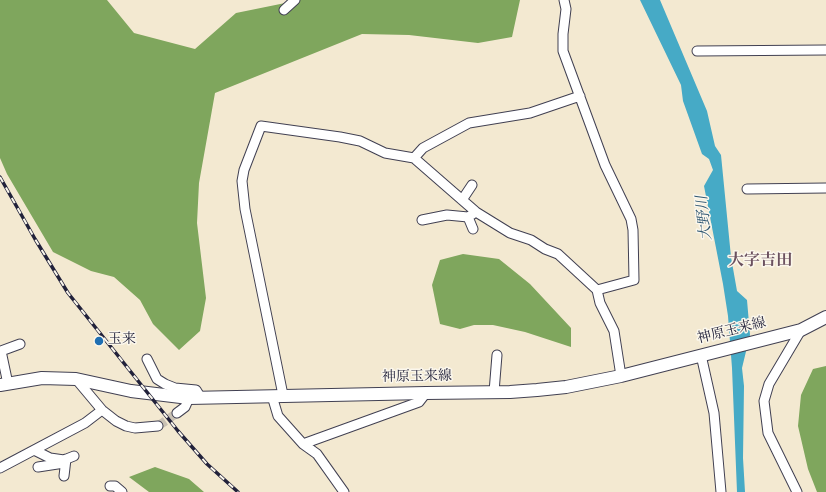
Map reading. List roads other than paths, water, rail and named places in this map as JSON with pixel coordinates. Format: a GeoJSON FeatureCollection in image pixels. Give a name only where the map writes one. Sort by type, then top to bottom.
{"type":"FeatureCollection","features":[{"type":"Feature","properties":{"kind":"main road","name":"神原玉来線"},"geometry":{"type":"LineString","coordinates":[[4,384],[42,378],[76,379],[131,391],[195,398],[494,392],[566,387],[621,376],[707,353],[764,340],[801,330],[826,317]]}},
{"type":"Feature","properties":{"kind":"street"},"geometry":{"type":"LineString","coordinates":[[284,10],[295,0]]}},
{"type":"Feature","properties":{"kind":"street"},"geometry":{"type":"LineString","coordinates":[[564,0],[566,9],[562,34],[563,51],[605,165],[631,219],[633,230],[634,280],[597,290]]}},
{"type":"Feature","properties":{"kind":"street"},"geometry":{"type":"LineString","coordinates":[[697,51],[826,50]]}},
{"type":"Feature","properties":{"kind":"street"},"geometry":{"type":"LineString","coordinates":[[414,158],[423,148],[469,123],[530,113],[580,96]]}},
{"type":"Feature","properties":{"kind":"street"},"geometry":{"type":"LineString","coordinates":[[344,492],[317,454],[303,444],[278,416],[277,396],[245,209],[242,181],[244,170],[261,126],[347,138],[360,141],[385,153],[414,158],[476,212],[510,233],[531,240],[545,249],[558,254],[597,290],[600,303],[614,331],[621,376]]}},
{"type":"Feature","properties":{"kind":"street"},"geometry":{"type":"LineString","coordinates":[[462,200],[472,185]]}},
{"type":"Feature","properties":{"kind":"street"},"geometry":{"type":"LineString","coordinates":[[747,189],[826,188]]}},
{"type":"Feature","properties":{"kind":"street"},"geometry":{"type":"LineString","coordinates":[[422,220],[447,214],[468,217],[476,212]]}},
{"type":"Feature","properties":{"kind":"street"},"geometry":{"type":"LineString","coordinates":[[468,217],[473,229]]}},
{"type":"Feature","properties":{"kind":"street"},"geometry":{"type":"LineString","coordinates":[[797,492],[768,433],[764,401],[769,384],[801,330]]}},
{"type":"Feature","properties":{"kind":"street"},"geometry":{"type":"LineString","coordinates":[[4,384],[1,351],[20,344]]}},
{"type":"Feature","properties":{"kind":"street"},"geometry":{"type":"LineString","coordinates":[[707,353],[721,492]]}},
{"type":"Feature","properties":{"kind":"street"},"geometry":{"type":"LineString","coordinates":[[494,392],[497,354]]}},
{"type":"Feature","properties":{"kind":"street"},"geometry":{"type":"LineString","coordinates":[[147,359],[157,378],[165,384],[175,388],[196,390],[195,398],[177,413]]}},
{"type":"Feature","properties":{"kind":"street"},"geometry":{"type":"LineString","coordinates":[[76,379],[102,410],[116,421],[126,426],[135,428],[158,426]]}},
{"type":"Feature","properties":{"kind":"street"},"geometry":{"type":"LineString","coordinates":[[303,444],[419,402],[426,393]]}},
{"type":"Feature","properties":{"kind":"street"},"geometry":{"type":"LineString","coordinates":[[0,468],[85,423],[102,410]]}},
{"type":"Feature","properties":{"kind":"street"},"geometry":{"type":"LineString","coordinates":[[34,450],[50,458],[68,460]]}},
{"type":"Feature","properties":{"kind":"street"},"geometry":{"type":"LineString","coordinates":[[38,467],[68,460]]}},
{"type":"Feature","properties":{"kind":"street"},"geometry":{"type":"LineString","coordinates":[[64,476],[68,460]]}},
{"type":"Feature","properties":{"kind":"street"},"geometry":{"type":"LineString","coordinates":[[110,486],[115,486],[122,492]]}},
{"type":"Feature","properties":{"kind":"water"},"geometry":{"type":"Polygon","coordinates":[[[640,0],[660,0],[707,111],[715,146],[721,155],[731,257],[737,291],[747,300],[750,335],[742,368],[744,386],[743,458],[745,492],[737,492],[732,368],[728,316],[704,186],[713,170],[709,159],[702,154],[683,101],[681,85],[640,0]]]}},
{"type":"Feature","properties":{"kind":"tunnel"},"geometry":{"type":"LineString","coordinates":[[158,426],[177,413]]}},
{"type":"Feature","properties":{"kind":"railway"},"geometry":{"type":"LineString","coordinates":[[0,177],[68,293],[178,431],[207,464],[238,492]]}},
{"type":"Feature","properties":{"kind":"place","name":"玉来"},"geometry":{"type":"Point","coordinates":[99,341]}},
{"type":"Feature","properties":{"kind":"district","name":"大字吉田"},"geometry":{"type":"Point","coordinates":[760,262]}},
{"type":"Feature","properties":{"kind":"water label","name":"大野川"},"geometry":{"type":"Point","coordinates":[706,218]}}]}
